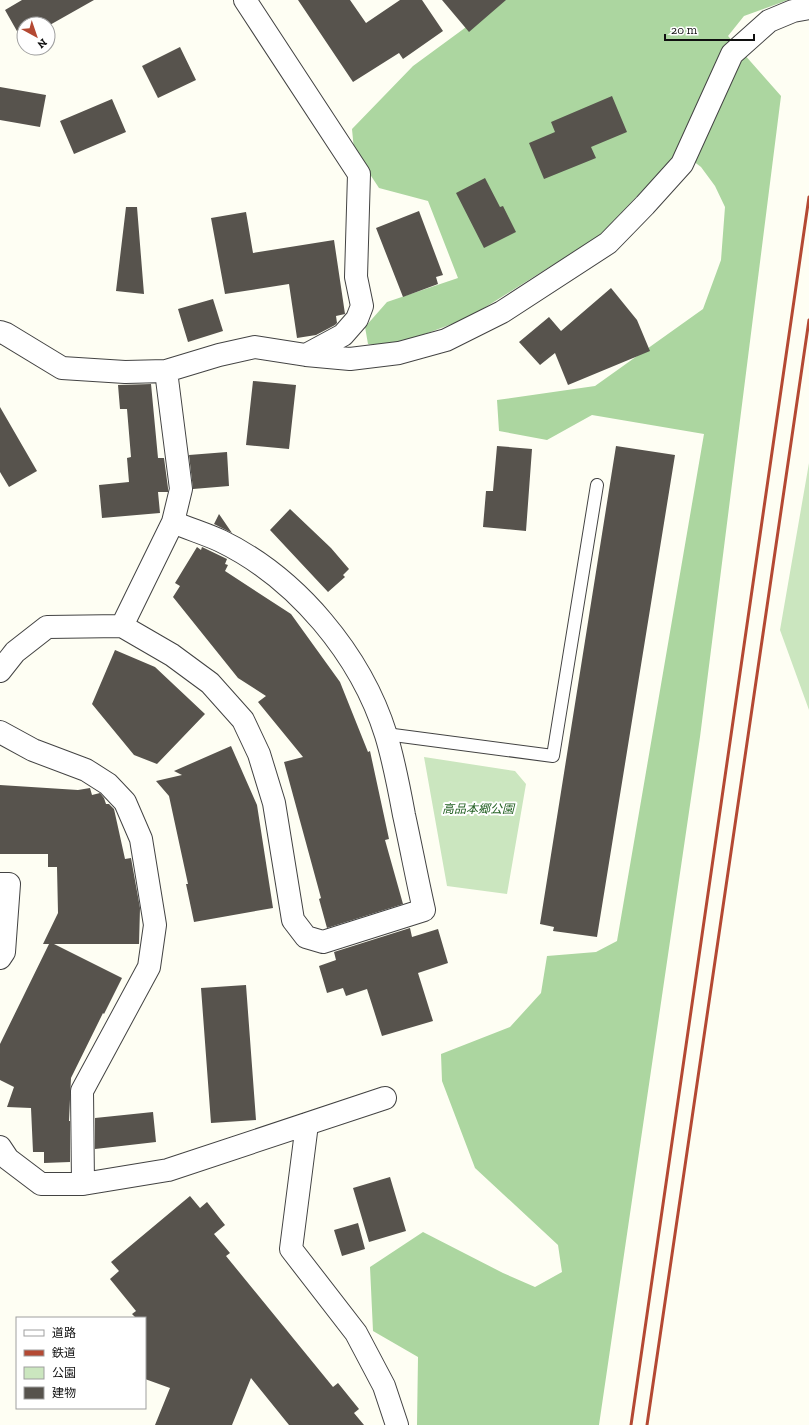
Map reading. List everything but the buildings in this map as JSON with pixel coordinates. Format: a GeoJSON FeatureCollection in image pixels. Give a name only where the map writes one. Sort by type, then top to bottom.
{"type":"FeatureCollection","features":[{"type":"Feature","properties":{"kind":"street"},"geometry":{"type":"LineString","coordinates":[[246,0],[359,174],[356,277],[362,306],[357,319],[343,335],[306,355]]}},
{"type":"Feature","properties":{"kind":"street"},"geometry":{"type":"LineString","coordinates":[[0,332],[6,334],[62,368],[125,372],[166,371],[219,355],[255,348],[350,359],[399,353],[446,340],[502,312],[608,243],[682,164],[732,54],[769,21],[792,11],[809,8]]}},
{"type":"Feature","properties":{"kind":"street"},"geometry":{"type":"LineString","coordinates":[[122,626],[173,522],[181,488],[166,371]]}},
{"type":"Feature","properties":{"kind":"street"},"geometry":{"type":"LineString","coordinates":[[0,671],[15,652],[47,627],[122,626],[172,655],[210,683],[242,720],[259,754],[274,803],[293,920],[306,937],[323,942],[424,910],[395,769],[386,734],[372,699],[352,664],[327,627],[292,590],[260,564],[221,541],[173,522]]}},
{"type":"Feature","properties":{"kind":"street"},"geometry":{"type":"LineString","coordinates":[[0,732],[33,750],[86,770],[108,784],[125,802],[141,839],[155,925],[149,967],[82,1090],[83,1184]]}},
{"type":"Feature","properties":{"kind":"street"},"geometry":{"type":"LineString","coordinates":[[0,884],[9,884],[4,952],[0,958]]}},
{"type":"Feature","properties":{"kind":"street"},"geometry":{"type":"LineString","coordinates":[[0,1148],[8,1159],[41,1184],[83,1184],[168,1170],[385,1098]]}},
{"type":"Feature","properties":{"kind":"street"},"geometry":{"type":"LineString","coordinates":[[307,1124],[291,1249],[356,1333],[384,1386],[397,1425]]}},
{"type":"Feature","properties":{"kind":"lane"},"geometry":{"type":"LineString","coordinates":[[386,734],[552,756],[597,485]]}},
{"type":"Feature","properties":{"kind":"green space"},"geometry":{"type":"Polygon","coordinates":[[[503,0],[788,0],[744,16],[728,36],[781,96],[700,737],[599,1425],[417,1425],[418,1357],[373,1331],[370,1267],[423,1232],[503,1273],[535,1287],[562,1272],[558,1245],[475,1168],[442,1081],[441,1054],[510,1027],[541,993],[547,956],[596,952],[617,941],[704,434],[592,415],[547,440],[499,431],[497,400],[595,386],[703,309],[721,260],[725,207],[715,186],[701,167],[680,151],[599,236],[468,318],[390,347],[368,344],[365,327],[387,302],[458,278],[428,201],[379,188],[354,150],[352,129],[413,66],[503,0]]]}},
{"type":"Feature","properties":{"kind":"green space"},"geometry":{"type":"Polygon","coordinates":[[[809,463],[809,710],[780,630],[809,463]]]}},
{"type":"Feature","properties":{"kind":"green space","name":"高品本郷公園"},"geometry":{"type":"Polygon","coordinates":[[[424,757],[515,771],[526,784],[507,894],[447,886],[424,757]]]}},
{"type":"Feature","properties":{"kind":"railway"},"geometry":{"type":"LineString","coordinates":[[631,1425],[809,197]]}},
{"type":"Feature","properties":{"kind":"railway"},"geometry":{"type":"LineString","coordinates":[[647,1425],[809,320]]}}]}
